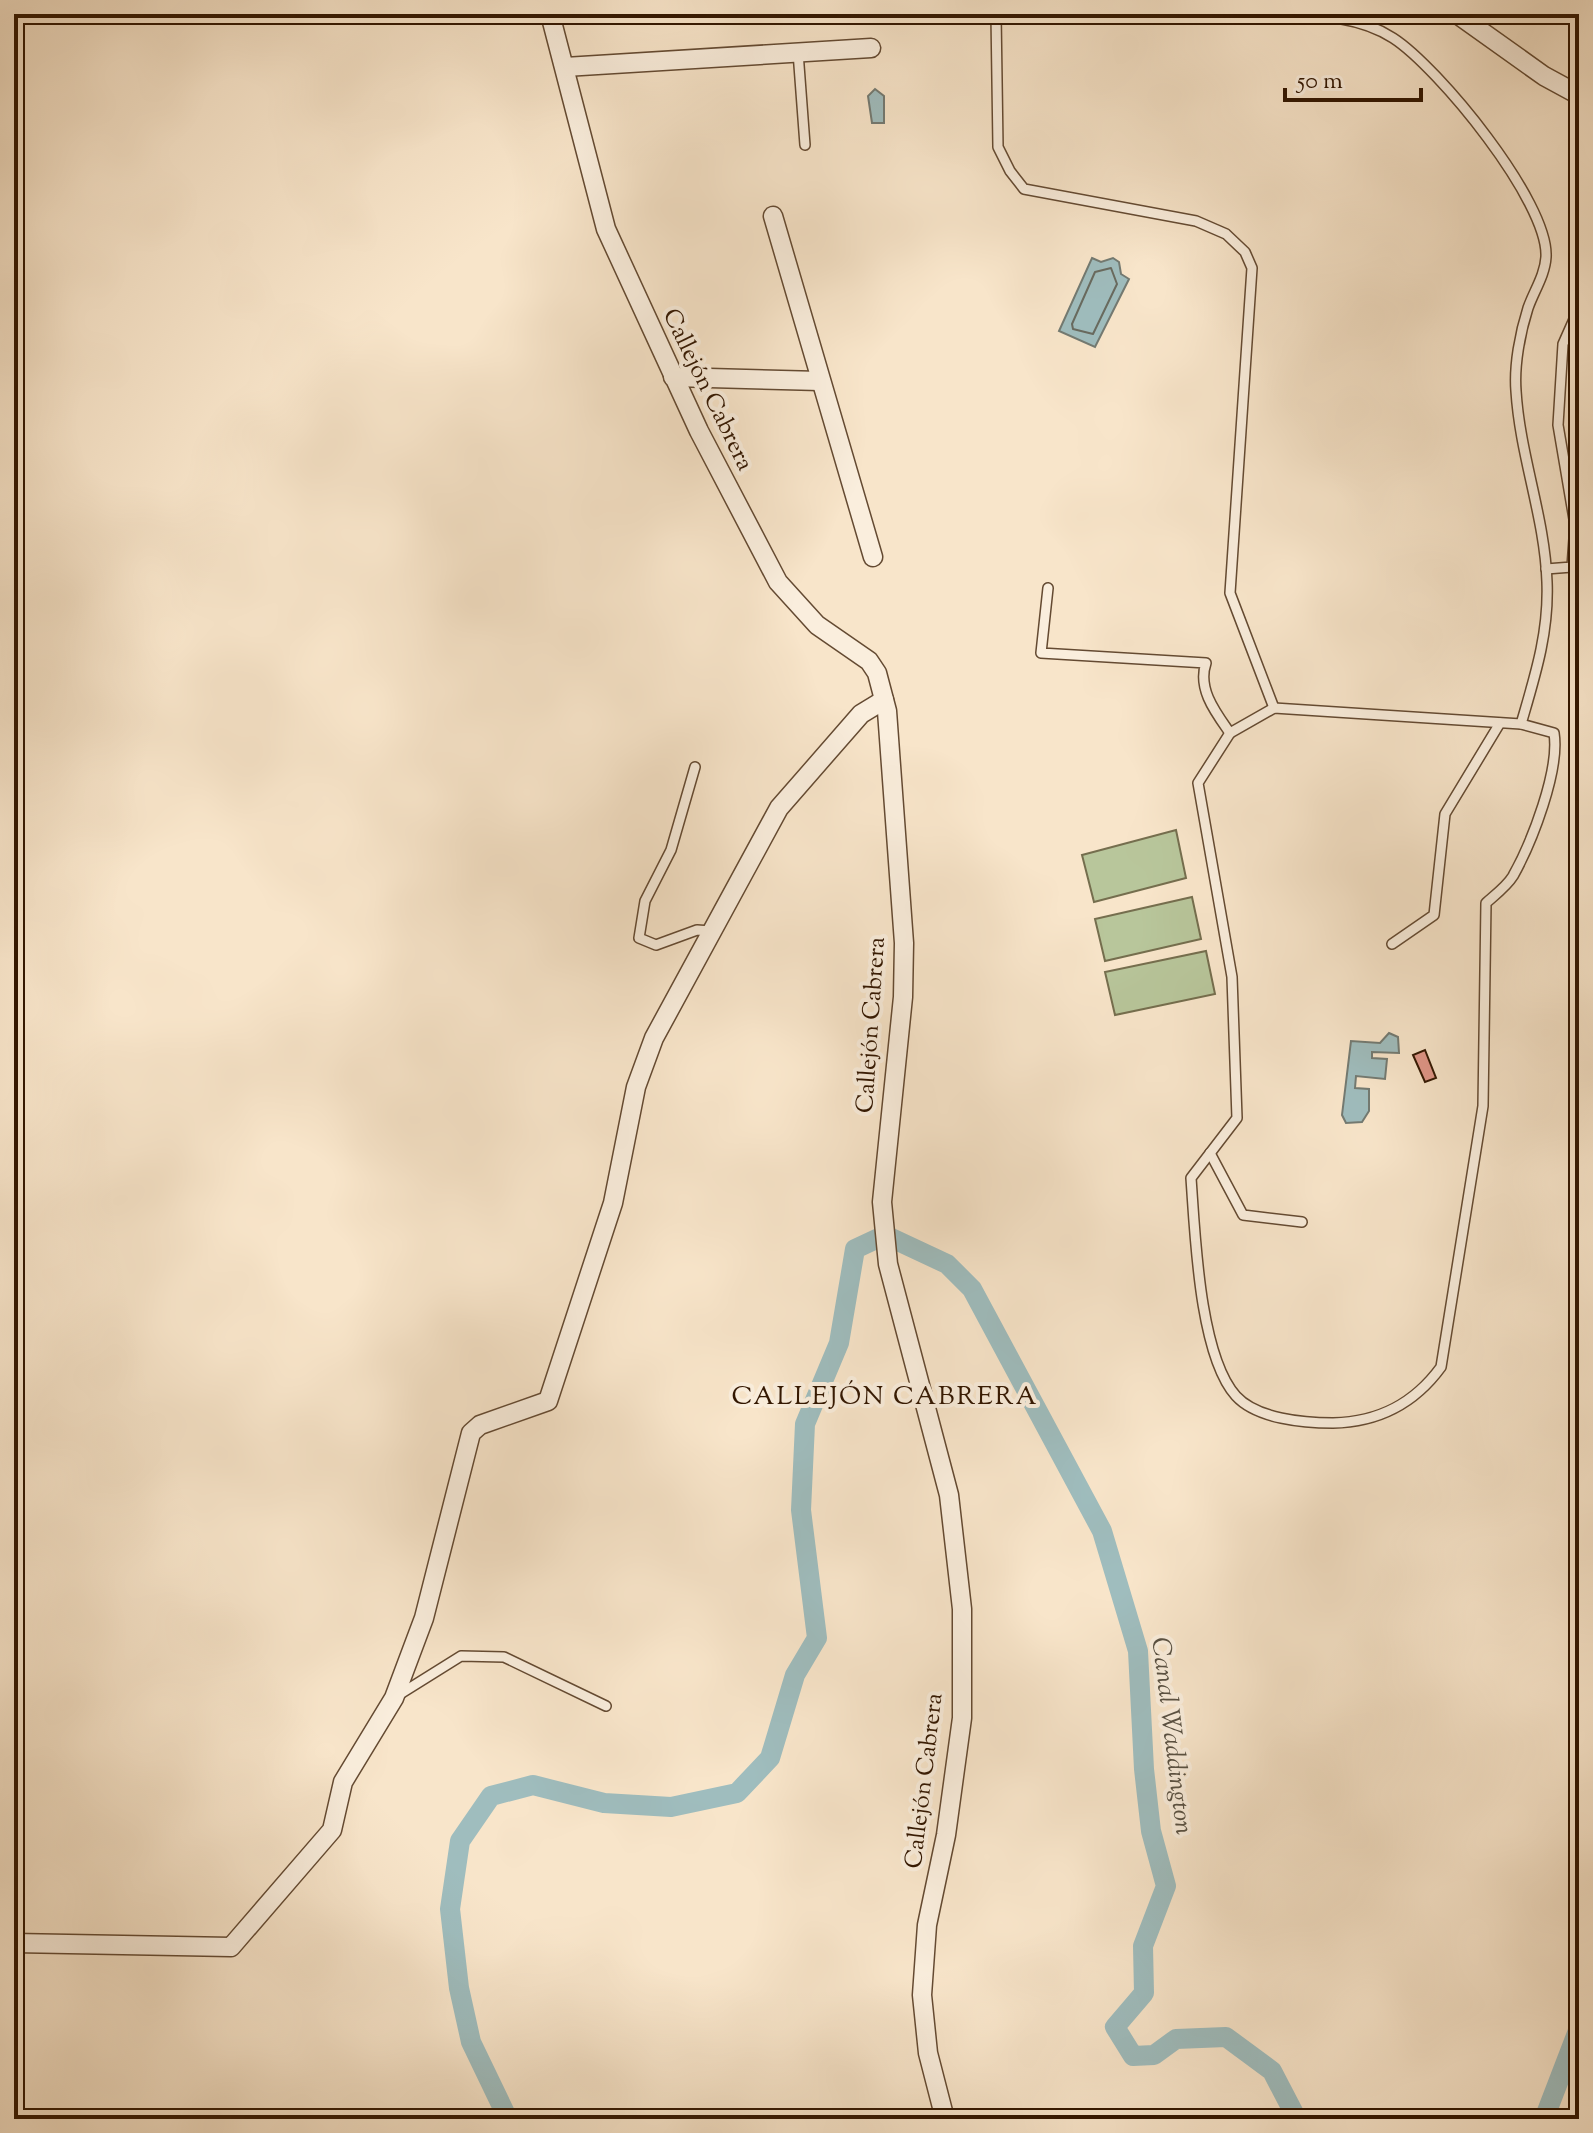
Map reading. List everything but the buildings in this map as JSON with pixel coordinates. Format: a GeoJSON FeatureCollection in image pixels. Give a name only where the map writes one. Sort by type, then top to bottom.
{"type":"FeatureCollection","features":[{"type":"Feature","properties":{"kind":"street","name":"Callejón Cabrera"},"geometry":{"type":"LineString","coordinates":[[550,14],[606,229],[673,377],[778,582],[817,625],[869,661],[877,673],[884,700],[904,943],[903,997],[882,1202],[887,1253],[949,1495],[962,1609],[962,1718],[946,1835],[927,1925],[922,1995],[928,2053],[945,2119]]}},
{"type":"Feature","properties":{"kind":"street"},"geometry":{"type":"LineString","coordinates":[[1457,14],[1544,76],[1579,95]]}},
{"type":"Feature","properties":{"kind":"street"},"geometry":{"type":"LineString","coordinates":[[565,67],[871,48]]}},
{"type":"Feature","properties":{"kind":"street"},"geometry":{"type":"LineString","coordinates":[[773,216],[873,557]]}},
{"type":"Feature","properties":{"kind":"street"},"geometry":{"type":"LineString","coordinates":[[673,377],[820,381]]}},
{"type":"Feature","properties":{"kind":"street"},"geometry":{"type":"LineString","coordinates":[[14,1943],[231,1947],[332,1830],[343,1782],[394,1698],[424,1618],[471,1433],[480,1425],[548,1401],[613,1203],[636,1087],[654,1038],[779,808],[861,714],[884,700]]}},
{"type":"Feature","properties":{"kind":"lane"},"geometry":{"type":"LineString","coordinates":[[996,14],[998,147],[1010,171],[1024,189],[1072,201],[1196,221],[1226,234],[1245,252],[1252,268],[1230,593],[1274,708]]}},
{"type":"Feature","properties":{"kind":"lane"},"geometry":{"type":"LineString","coordinates":[[1282,14],[1327,15],[1391,37],[1418,57],[1460,105],[1529,198],[1542,230],[1546,257],[1523,328],[1515,389],[1546,569],[1546,627],[1540,666],[1521,724]]}},
{"type":"Feature","properties":{"kind":"lane"},"geometry":{"type":"LineString","coordinates":[[798,52],[805,145]]}},
{"type":"Feature","properties":{"kind":"lane"},"geometry":{"type":"LineString","coordinates":[[1546,569],[1572,567],[1575,525],[1558,425],[1563,344],[1579,308]]}},
{"type":"Feature","properties":{"kind":"lane"},"geometry":{"type":"LineString","coordinates":[[1048,588],[1041,653],[1206,663],[1202,676],[1208,698],[1230,733]]}},
{"type":"Feature","properties":{"kind":"lane"},"geometry":{"type":"LineString","coordinates":[[1274,708],[1521,724],[1554,733],[1558,753],[1554,775],[1512,878],[1486,903],[1483,1106],[1441,1367],[1425,1389],[1395,1410],[1362,1422],[1295,1421],[1256,1409],[1236,1397],[1224,1376],[1201,1301],[1191,1178],[1237,1118],[1232,977],[1198,783],[1230,733],[1274,708]]}},
{"type":"Feature","properties":{"kind":"lane"},"geometry":{"type":"LineString","coordinates":[[1392,944],[1434,915],[1445,814],[1500,723]]}},
{"type":"Feature","properties":{"kind":"lane"},"geometry":{"type":"LineString","coordinates":[[695,767],[671,850],[645,901],[639,938],[656,945],[697,930],[711,931]]}},
{"type":"Feature","properties":{"kind":"lane"},"geometry":{"type":"LineString","coordinates":[[1210,1153],[1243,1215],[1302,1222]]}},
{"type":"Feature","properties":{"kind":"lane"},"geometry":{"type":"LineString","coordinates":[[394,1698],[461,1656],[504,1657],[606,1706]]}},
{"type":"Feature","properties":{"kind":"green space"},"geometry":{"type":"Polygon","coordinates":[[[1176,830],[1186,878],[1094,902],[1082,855],[1176,830]]]}},
{"type":"Feature","properties":{"kind":"green space"},"geometry":{"type":"Polygon","coordinates":[[[1192,897],[1201,939],[1105,961],[1095,919],[1192,897]]]}},
{"type":"Feature","properties":{"kind":"green space"},"geometry":{"type":"Polygon","coordinates":[[[1206,951],[1215,994],[1115,1015],[1105,972],[1206,951]]]}},
{"type":"Feature","properties":{"kind":"water"},"geometry":{"type":"Polygon","coordinates":[[[875,89],[884,96],[884,123],[872,123],[868,96],[875,89]]]}},
{"type":"Feature","properties":{"kind":"water"},"geometry":{"type":"Polygon","coordinates":[[[1092,258],[1101,262],[1113,258],[1119,262],[1121,274],[1129,279],[1095,347],[1059,331],[1092,258]]]}},
{"type":"Feature","properties":{"kind":"water"},"geometry":{"type":"Polygon","coordinates":[[[1389,1033],[1398,1037],[1399,1053],[1372,1052],[1372,1058],[1387,1059],[1385,1079],[1356,1076],[1355,1088],[1369,1089],[1369,1111],[1362,1122],[1346,1123],[1342,1115],[1351,1041],[1380,1043],[1389,1033]]]}},
{"type":"Feature","properties":{"kind":"waterway","name":"Canal Waddington"},"geometry":{"type":"LineString","coordinates":[[508,2119],[471,2042],[459,1988],[450,1909],[460,1841],[491,1796],[533,1785],[604,1803],[671,1807],[737,1793],[770,1758],[795,1675],[817,1638],[801,1510],[805,1424],[839,1343],[855,1249],[885,1235],[947,1264],[972,1289],[1102,1531],[1138,1651],[1144,1769],[1151,1831],[1166,1886],[1143,1946],[1144,1993],[1115,2027],[1133,2056],[1154,2055],[1176,2039],[1226,2037],[1272,2071],[1297,2119]]}},
{"type":"Feature","properties":{"kind":"waterway","name":"Canal Waddington"},"geometry":{"type":"LineString","coordinates":[[1544,2119],[1579,2028]]}},
{"type":"Feature","properties":{"kind":"district","name":"CALLEJÓN CABRERA"},"geometry":{"type":"Point","coordinates":[885,1397]}}]}
